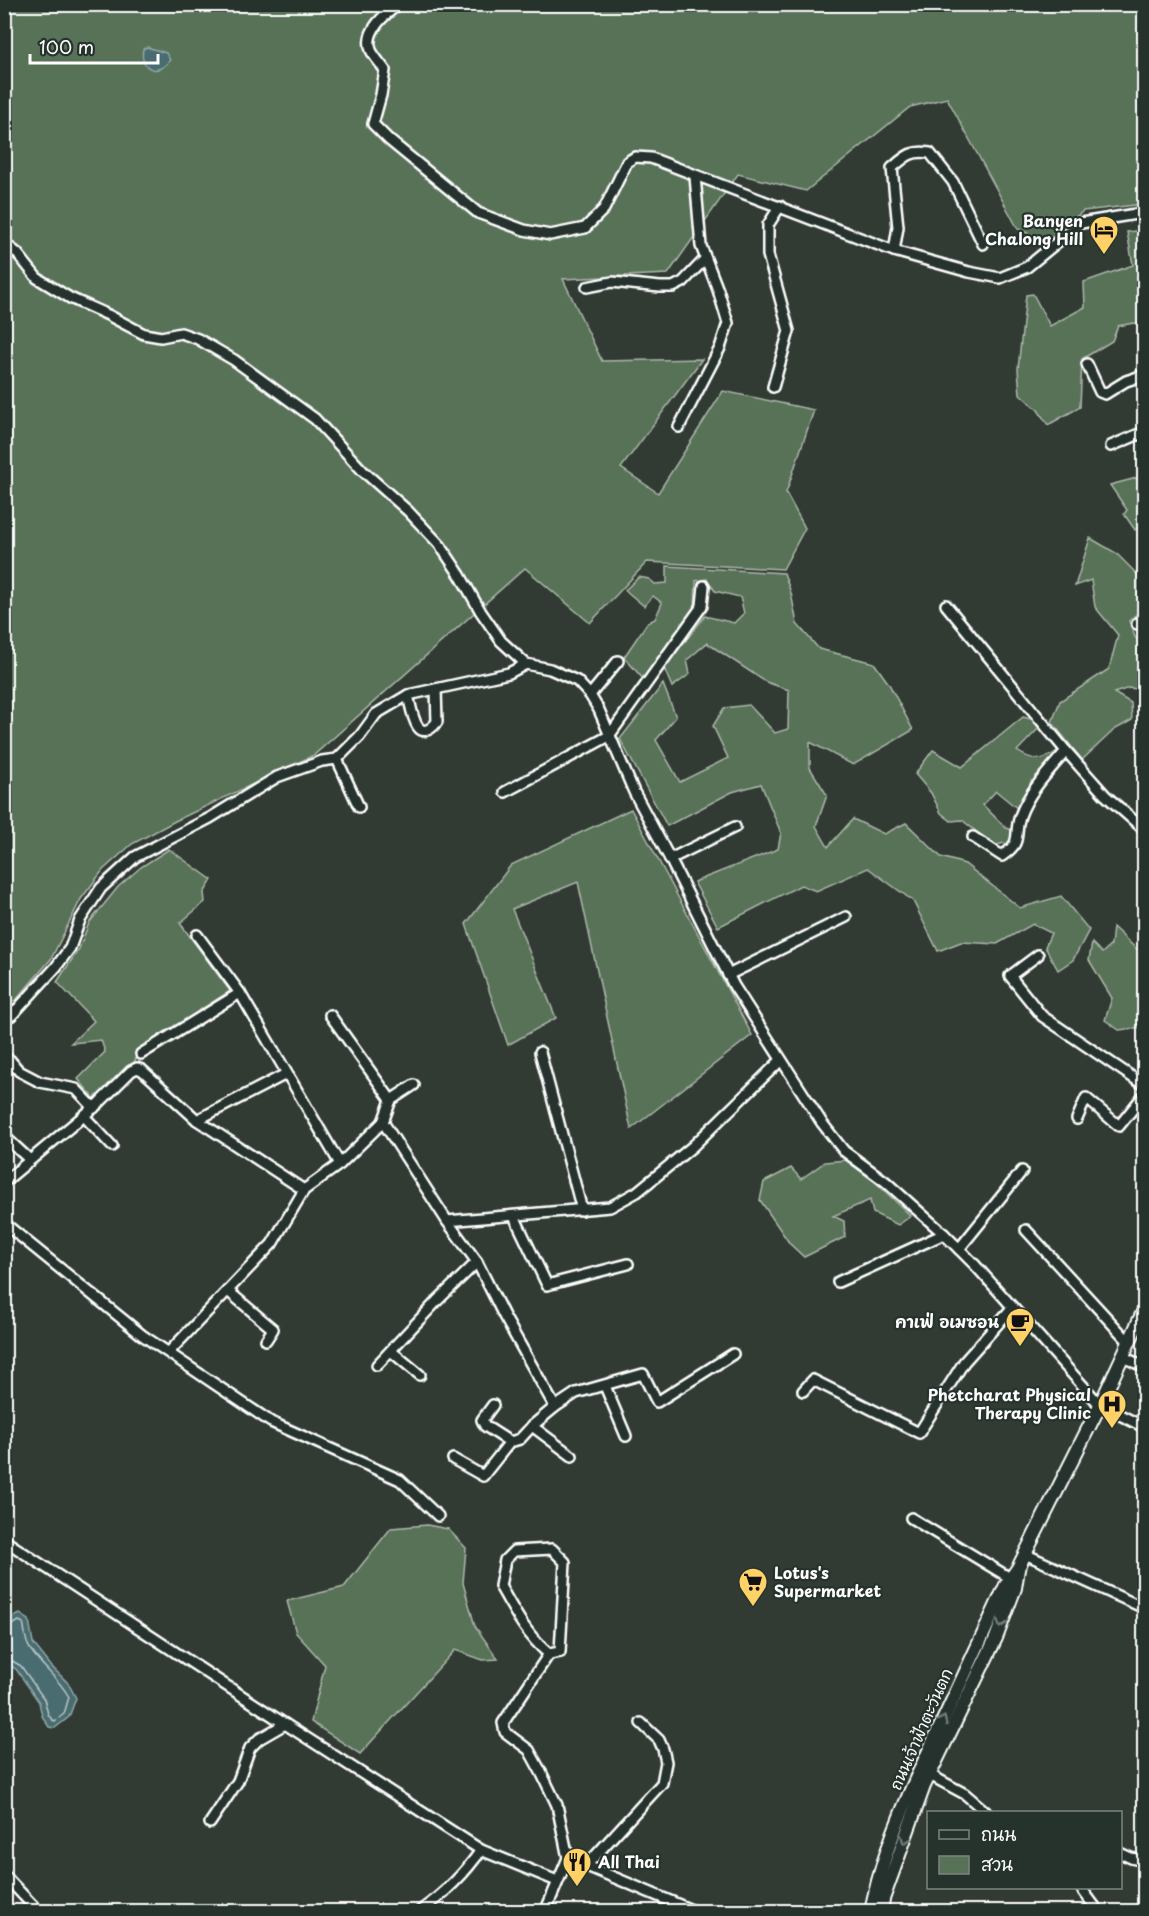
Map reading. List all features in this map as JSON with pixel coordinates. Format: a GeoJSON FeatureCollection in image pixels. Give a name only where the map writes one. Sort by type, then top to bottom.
{"type":"FeatureCollection","features":[{"type":"Feature","properties":{"kind":"main road","name":"ถนนเจ้าฟ้าตะวันตก"},"geometry":{"type":"LineString","coordinates":[[881,1911],[875,1887],[908,1796],[1014,1573],[1100,1405],[1144,1310]]}},
{"type":"Feature","properties":{"kind":"main road","name":"ถนนเจ้าฟ้าตะวันตก"},"geometry":{"type":"LineString","coordinates":[[881,1911],[883,1899],[930,1775],[996,1638],[1015,1588],[1014,1573]]}},
{"type":"Feature","properties":{"kind":"street"},"geometry":{"type":"LineString","coordinates":[[399,4],[381,18],[372,31],[370,49],[385,69],[373,124],[389,140],[478,213],[524,230],[550,235],[585,228],[604,209],[627,162],[635,157],[651,158],[894,251],[969,272],[1000,278],[1027,267],[1081,223],[1144,214]]}},
{"type":"Feature","properties":{"kind":"street"},"geometry":{"type":"LineString","coordinates":[[894,251],[898,227],[892,168],[907,155],[917,151],[930,153],[953,182],[983,244]]}},
{"type":"Feature","properties":{"kind":"street"},"geometry":{"type":"LineString","coordinates":[[680,427],[720,348],[728,323],[701,246],[695,176]]}},
{"type":"Feature","properties":{"kind":"street"},"geometry":{"type":"LineString","coordinates":[[773,387],[789,331],[768,255],[768,225],[780,206]]}},
{"type":"Feature","properties":{"kind":"street"},"geometry":{"type":"LineString","coordinates":[[4,243],[17,253],[37,278],[70,298],[144,334],[161,337],[181,333],[198,339],[234,360],[315,419],[363,471],[408,511],[440,545],[501,641],[526,664],[550,669],[577,681],[590,695],[599,710],[634,792],[728,975],[822,1123],[844,1151],[886,1182],[944,1234],[1100,1405],[1144,1427]]}},
{"type":"Feature","properties":{"kind":"street"},"geometry":{"type":"LineString","coordinates":[[587,287],[612,282],[673,287],[683,282],[705,259]]}},
{"type":"Feature","properties":{"kind":"street"},"geometry":{"type":"LineString","coordinates":[[1087,364],[1096,387],[1105,394],[1126,381],[1144,375]]}},
{"type":"Feature","properties":{"kind":"street"},"geometry":{"type":"LineString","coordinates":[[1111,446],[1144,432]]}},
{"type":"Feature","properties":{"kind":"street"},"geometry":{"type":"LineString","coordinates":[[505,792],[609,736],[702,606],[704,586]]}},
{"type":"Feature","properties":{"kind":"street"},"geometry":{"type":"LineString","coordinates":[[946,605],[1105,795],[1140,826],[1144,826]]}},
{"type":"Feature","properties":{"kind":"street"},"geometry":{"type":"LineString","coordinates":[[590,695],[618,661]]}},
{"type":"Feature","properties":{"kind":"street"},"geometry":{"type":"LineString","coordinates":[[4,1019],[12,1015],[56,967],[70,948],[80,920],[101,888],[135,857],[210,818],[277,777],[322,761],[337,759],[360,736],[376,714],[408,695],[509,673],[526,664]]}},
{"type":"Feature","properties":{"kind":"street"},"geometry":{"type":"LineString","coordinates":[[408,695],[415,724],[419,729],[425,730],[432,728],[437,722],[436,688]]}},
{"type":"Feature","properties":{"kind":"street"},"geometry":{"type":"LineString","coordinates":[[973,837],[1002,856],[1010,851],[1018,838],[1019,818],[1026,801],[1066,751]]}},
{"type":"Feature","properties":{"kind":"street"},"geometry":{"type":"LineString","coordinates":[[337,759],[359,807]]}},
{"type":"Feature","properties":{"kind":"street"},"geometry":{"type":"LineString","coordinates":[[670,859],[735,827]]}},
{"type":"Feature","properties":{"kind":"street"},"geometry":{"type":"LineString","coordinates":[[728,975],[846,917]]}},
{"type":"Feature","properties":{"kind":"street"},"geometry":{"type":"LineString","coordinates":[[197,935],[240,993],[340,1164]]}},
{"type":"Feature","properties":{"kind":"street"},"geometry":{"type":"LineString","coordinates":[[1038,955],[1010,976],[1042,1016],[1144,1085]]}},
{"type":"Feature","properties":{"kind":"street"},"geometry":{"type":"LineString","coordinates":[[141,1054],[240,993]]}},
{"type":"Feature","properties":{"kind":"street"},"geometry":{"type":"LineString","coordinates":[[330,1015],[391,1100]]}},
{"type":"Feature","properties":{"kind":"street"},"geometry":{"type":"LineString","coordinates":[[540,1052],[582,1210]]}},
{"type":"Feature","properties":{"kind":"street"},"geometry":{"type":"LineString","coordinates":[[10,1060],[19,1071],[40,1082],[76,1089],[94,1108]]}},
{"type":"Feature","properties":{"kind":"street"},"geometry":{"type":"LineString","coordinates":[[447,1221],[610,1207],[637,1192],[693,1146],[781,1060]]}},
{"type":"Feature","properties":{"kind":"street"},"geometry":{"type":"LineString","coordinates":[[4,1182],[94,1108],[131,1071],[137,1068],[197,1120],[304,1190]]}},
{"type":"Feature","properties":{"kind":"street"},"geometry":{"type":"LineString","coordinates":[[197,1120],[286,1074]]}},
{"type":"Feature","properties":{"kind":"street"},"geometry":{"type":"LineString","coordinates":[[169,1353],[273,1244],[304,1190],[340,1164],[383,1122],[391,1100],[414,1085]]}},
{"type":"Feature","properties":{"kind":"street"},"geometry":{"type":"LineString","coordinates":[[1077,1119],[1086,1098],[1119,1126],[1144,1095]]}},
{"type":"Feature","properties":{"kind":"street"},"geometry":{"type":"LineString","coordinates":[[84,1116],[112,1146]]}},
{"type":"Feature","properties":{"kind":"street"},"geometry":{"type":"LineString","coordinates":[[383,1122],[447,1221],[477,1262],[504,1316],[555,1407]]}},
{"type":"Feature","properties":{"kind":"street"},"geometry":{"type":"LineString","coordinates":[[4,1136],[30,1160]]}},
{"type":"Feature","properties":{"kind":"street"},"geometry":{"type":"LineString","coordinates":[[958,1249],[1022,1171]]}},
{"type":"Feature","properties":{"kind":"street"},"geometry":{"type":"LineString","coordinates":[[514,1216],[547,1285],[628,1264]]}},
{"type":"Feature","properties":{"kind":"street"},"geometry":{"type":"LineString","coordinates":[[4,1223],[142,1335],[272,1422],[400,1480],[438,1516]]}},
{"type":"Feature","properties":{"kind":"street"},"geometry":{"type":"LineString","coordinates":[[1026,1230],[1129,1342]]}},
{"type":"Feature","properties":{"kind":"street"},"geometry":{"type":"LineString","coordinates":[[838,1282],[944,1234]]}},
{"type":"Feature","properties":{"kind":"street"},"geometry":{"type":"LineString","coordinates":[[377,1365],[477,1262]]}},
{"type":"Feature","properties":{"kind":"street"},"geometry":{"type":"LineString","coordinates":[[228,1291],[273,1329],[266,1340]]}},
{"type":"Feature","properties":{"kind":"street"},"geometry":{"type":"LineString","coordinates":[[802,1391],[813,1380],[919,1433],[964,1362],[1012,1308]]}},
{"type":"Feature","properties":{"kind":"street"},"geometry":{"type":"LineString","coordinates":[[391,1351],[420,1375]]}},
{"type":"Feature","properties":{"kind":"street"},"geometry":{"type":"LineString","coordinates":[[453,1459],[483,1476],[510,1442],[520,1440],[532,1426],[576,1393],[643,1374],[657,1402],[733,1354]]}},
{"type":"Feature","properties":{"kind":"street"},"geometry":{"type":"LineString","coordinates":[[1122,1356],[1144,1368]]}},
{"type":"Feature","properties":{"kind":"street"},"geometry":{"type":"LineString","coordinates":[[605,1386],[626,1436]]}},
{"type":"Feature","properties":{"kind":"street"},"geometry":{"type":"LineString","coordinates":[[493,1405],[482,1420],[485,1426],[510,1442]]}},
{"type":"Feature","properties":{"kind":"street"},"geometry":{"type":"LineString","coordinates":[[532,1426],[572,1456]]}},
{"type":"Feature","properties":{"kind":"street"},"geometry":{"type":"LineString","coordinates":[[911,1518],[1014,1573]]}},
{"type":"Feature","properties":{"kind":"street"},"geometry":{"type":"LineString","coordinates":[[4,1540],[481,1850],[557,1881]]}},
{"type":"Feature","properties":{"kind":"street"},"geometry":{"type":"LineString","coordinates":[[545,1911],[568,1858],[557,1805],[529,1750],[505,1732],[503,1723],[549,1654],[560,1652],[565,1562],[552,1549],[514,1551],[505,1560],[500,1586],[536,1644],[549,1654]]}},
{"type":"Feature","properties":{"kind":"street"},"geometry":{"type":"LineString","coordinates":[[1025,1554],[1144,1608]]}},
{"type":"Feature","properties":{"kind":"street"},"geometry":{"type":"LineString","coordinates":[[586,1866],[662,1783],[666,1762],[663,1749],[659,1740],[641,1723]]}},
{"type":"Feature","properties":{"kind":"street"},"geometry":{"type":"LineString","coordinates":[[210,1823],[238,1781],[250,1748],[259,1739],[285,1724]]}},
{"type":"Feature","properties":{"kind":"street"},"geometry":{"type":"LineString","coordinates":[[930,1775],[965,1794],[985,1811]]}},
{"type":"Feature","properties":{"kind":"street"},"geometry":{"type":"LineString","coordinates":[[419,1911],[442,1896],[470,1868],[481,1850]]}},
{"type":"Feature","properties":{"kind":"street"},"geometry":{"type":"LineString","coordinates":[[1122,1854],[1144,1861]]}},
{"type":"Feature","properties":{"kind":"street"},"geometry":{"type":"LineString","coordinates":[[568,1858],[696,1911]]}},
{"type":"Feature","properties":{"kind":"street"},"geometry":{"type":"LineString","coordinates":[[4,1875],[39,1911]]}},
{"type":"Feature","properties":{"kind":"street"},"geometry":{"type":"LineString","coordinates":[[1082,1889],[1098,1911],[1096,1911]]}},
{"type":"Feature","properties":{"kind":"green space"},"geometry":{"type":"Polygon","coordinates":[[[5,5],[1144,5],[1144,204],[1083,211],[1047,242],[1018,229],[947,98],[910,107],[806,191],[738,174],[668,274],[563,279],[602,361],[702,359],[621,468],[658,493],[723,391],[814,410],[786,493],[805,528],[783,569],[647,562],[590,623],[525,568],[314,755],[132,844],[103,870],[81,899],[51,959],[16,1000],[5,1004],[5,5]]]}},
{"type":"Feature","properties":{"kind":"green space"},"geometry":{"type":"Polygon","coordinates":[[[1144,230],[1144,327],[1134,323],[1118,326],[1112,341],[1082,359],[1080,407],[1048,425],[1038,410],[1020,394],[1018,369],[1026,295],[1033,294],[1050,326],[1085,307],[1084,282],[1133,265],[1127,232],[1144,230]]]}},
{"type":"Feature","properties":{"kind":"green space"},"geometry":{"type":"Polygon","coordinates":[[[1144,476],[1144,531],[1139,527],[1135,530],[1124,514],[1127,510],[1110,485],[1144,476]]]}},
{"type":"Feature","properties":{"kind":"green space"},"geometry":{"type":"Polygon","coordinates":[[[1090,538],[1116,553],[1144,581],[1144,607],[1129,621],[1135,637],[1144,645],[1144,690],[1129,688],[1114,693],[1131,703],[1132,720],[1114,730],[1082,760],[1052,722],[1060,701],[1109,669],[1118,635],[1095,607],[1091,580],[1075,586],[1090,538]]]}},
{"type":"Feature","properties":{"kind":"green space"},"geometry":{"type":"Polygon","coordinates":[[[667,566],[784,573],[791,593],[797,624],[819,649],[874,663],[889,684],[913,730],[853,765],[810,742],[810,768],[827,795],[816,826],[828,847],[853,819],[884,834],[906,823],[941,857],[965,864],[1020,908],[1061,896],[1089,930],[1073,960],[1058,970],[1045,947],[1051,933],[1033,924],[997,944],[961,942],[938,951],[913,901],[868,868],[816,891],[801,885],[718,927],[694,882],[778,849],[781,833],[761,784],[732,792],[667,826],[620,739],[663,684],[676,717],[656,740],[680,782],[728,758],[713,726],[724,708],[749,705],[775,733],[788,729],[789,690],[766,682],[707,643],[687,660],[690,674],[672,687],[664,668],[705,616],[734,623],[744,613],[740,597],[715,591],[707,579],[696,581],[695,608],[644,680],[624,657],[647,623],[655,619],[662,603],[653,596],[644,606],[625,590],[639,577],[649,579],[655,584],[667,583],[667,566]]]}},
{"type":"Feature","properties":{"kind":"green space"},"geometry":{"type":"Polygon","coordinates":[[[1023,717],[1035,720],[1040,727],[1017,751],[1037,759],[1047,757],[1057,751],[1058,755],[1036,782],[1031,781],[1018,809],[996,791],[983,805],[1006,828],[1013,830],[1015,837],[1010,846],[1004,843],[994,846],[962,820],[951,821],[941,813],[931,793],[915,774],[933,750],[962,767],[1023,717]]]}},
{"type":"Feature","properties":{"kind":"green space"},"geometry":{"type":"Polygon","coordinates":[[[631,809],[752,1035],[631,1129],[578,882],[512,909],[556,1018],[508,1045],[466,924],[511,865],[631,809]]]}},
{"type":"Feature","properties":{"kind":"green space"},"geometry":{"type":"Polygon","coordinates":[[[169,849],[212,880],[204,893],[205,902],[180,923],[230,991],[138,1050],[135,1061],[95,1099],[78,1079],[105,1052],[101,1040],[71,1043],[94,1021],[57,982],[79,949],[89,923],[118,887],[141,867],[169,849]]]}},
{"type":"Feature","properties":{"kind":"green space"},"geometry":{"type":"Polygon","coordinates":[[[1113,927],[1144,956],[1144,1031],[1143,1027],[1119,1030],[1105,1020],[1112,998],[1089,960],[1092,943],[1102,953],[1111,945],[1113,927]]]}},
{"type":"Feature","properties":{"kind":"green space"},"geometry":{"type":"Polygon","coordinates":[[[846,1160],[871,1178],[911,1216],[898,1225],[873,1213],[870,1200],[833,1216],[844,1221],[845,1237],[804,1257],[790,1244],[760,1200],[764,1182],[791,1168],[801,1179],[825,1162],[846,1160]]]}},
{"type":"Feature","properties":{"kind":"green space"},"geometry":{"type":"Polygon","coordinates":[[[427,1525],[448,1529],[466,1548],[463,1583],[475,1626],[498,1659],[483,1660],[455,1650],[360,1754],[311,1722],[325,1665],[296,1633],[287,1601],[344,1587],[391,1528],[427,1525]]]}},
{"type":"Feature","properties":{"kind":"water"},"geometry":{"type":"Polygon","coordinates":[[[147,47],[166,53],[170,60],[160,69],[146,66],[142,56],[143,49],[147,47]]]}},
{"type":"Feature","properties":{"kind":"water"},"geometry":{"type":"Polygon","coordinates":[[[20,1614],[29,1620],[33,1643],[68,1683],[76,1698],[69,1717],[55,1728],[49,1727],[42,1716],[39,1702],[16,1669],[5,1663],[5,1624],[20,1614]]]}},
{"type":"Feature","properties":{"kind":"place","name":"Banyen Chalong Hill"},"geometry":{"type":"Point","coordinates":[1104,256]}},
{"type":"Feature","properties":{"kind":"place","name":"คาเฟ่ อเมซอน"},"geometry":{"type":"Point","coordinates":[1020,1348]}},
{"type":"Feature","properties":{"kind":"place","name":"Phetcharat Physical Therapy Clinic"},"geometry":{"type":"Point","coordinates":[1112,1430]}},
{"type":"Feature","properties":{"kind":"place","name":"Lotus's Supermarket"},"geometry":{"type":"Point","coordinates":[753,1608]}},
{"type":"Feature","properties":{"kind":"place","name":"All Thai"},"geometry":{"type":"Point","coordinates":[577,1888]}}]}
